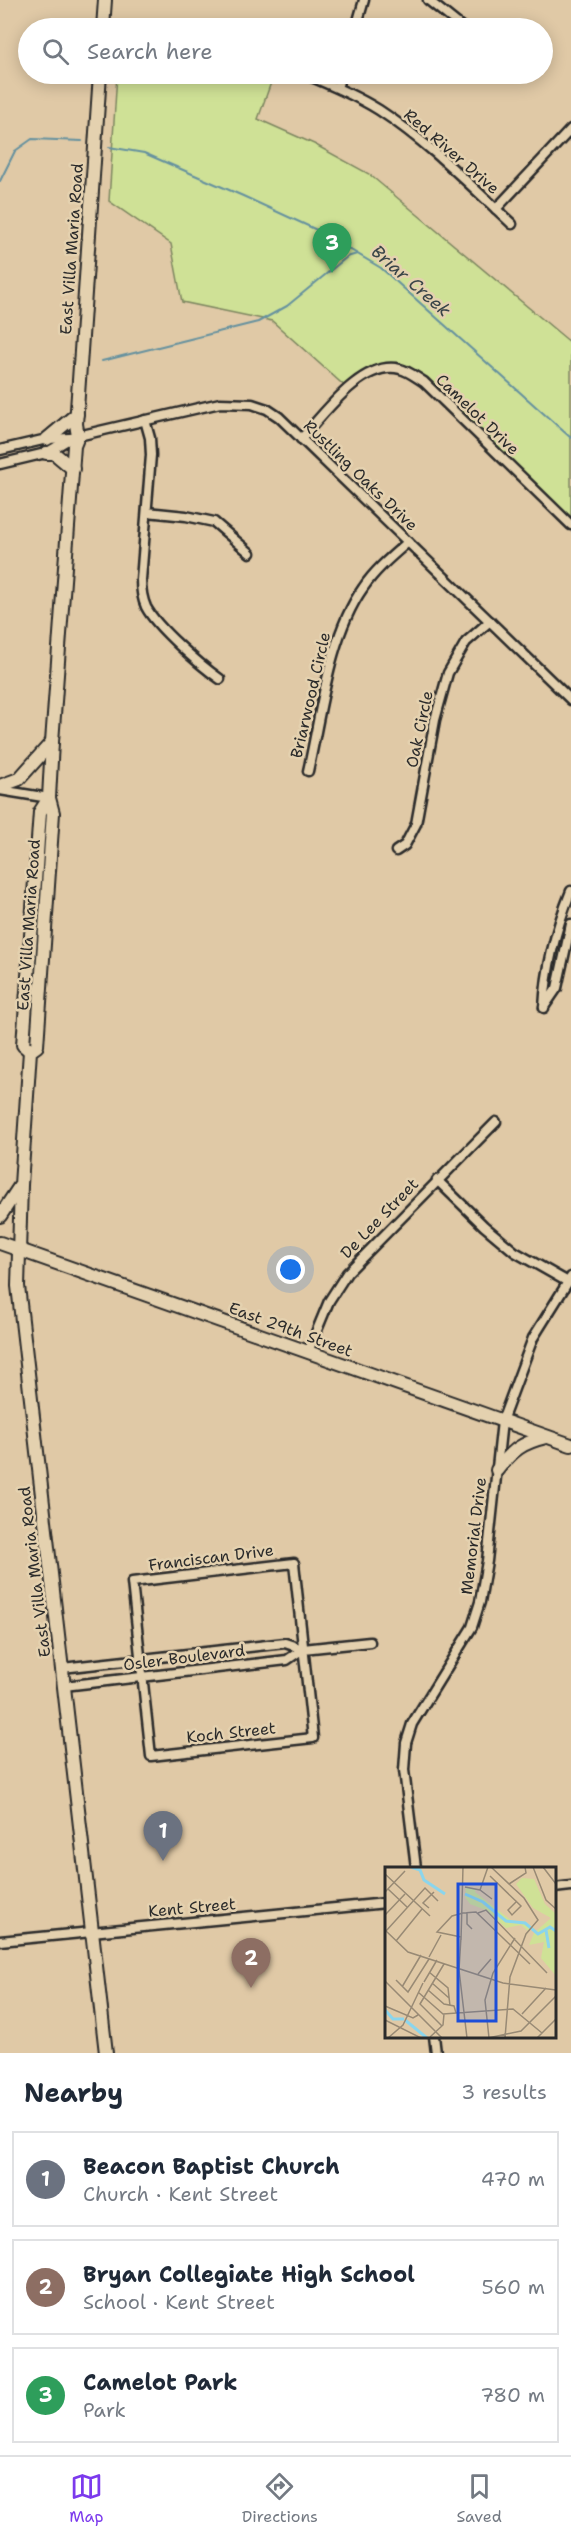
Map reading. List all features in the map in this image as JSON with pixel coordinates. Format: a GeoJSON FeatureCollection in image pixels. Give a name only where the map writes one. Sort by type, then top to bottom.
{"type":"FeatureCollection","features":[{"type":"Feature","properties":{"kind":"main road"},"geometry":{"type":"LineString","coordinates":[[104,18],[105,0]]}},
{"type":"Feature","properties":{"kind":"main road","name":"East Villa Maria Road"},"geometry":{"type":"LineString","coordinates":[[99,84],[49,798],[40,812],[23,1045],[30,1051],[21,1185],[18,1286],[106,2053]]}},
{"type":"Feature","properties":{"kind":"main road"},"geometry":{"type":"LineString","coordinates":[[46,439],[75,432]]}},
{"type":"Feature","properties":{"kind":"main road"},"geometry":{"type":"LineString","coordinates":[[46,453],[56,455],[73,469]]}},
{"type":"Feature","properties":{"kind":"main road"},"geometry":{"type":"LineString","coordinates":[[0,788],[19,779],[52,742]]}},
{"type":"Feature","properties":{"kind":"main road"},"geometry":{"type":"LineString","coordinates":[[0,1216],[21,1185]]}},
{"type":"Feature","properties":{"kind":"main road","name":"East 29th Street"},"geometry":{"type":"LineString","coordinates":[[0,1243],[571,1445]]}},
{"type":"Feature","properties":{"kind":"main road"},"geometry":{"type":"LineString","coordinates":[[497,1470],[519,1447],[527,1442],[547,1437]]}},
{"type":"Feature","properties":{"kind":"street"},"geometry":{"type":"LineString","coordinates":[[359,18],[364,0]]}},
{"type":"Feature","properties":{"kind":"street"},"geometry":{"type":"LineString","coordinates":[[428,0],[450,18]]}},
{"type":"Feature","properties":{"kind":"street","name":"Red River Drive"},"geometry":{"type":"LineString","coordinates":[[329,84],[377,109],[423,142],[512,224]]}},
{"type":"Feature","properties":{"kind":"street"},"geometry":{"type":"LineString","coordinates":[[496,209],[571,129]]}},
{"type":"Feature","properties":{"kind":"street","name":"Camelot Drive"},"geometry":{"type":"LineString","coordinates":[[301,439],[363,376],[387,368],[399,368],[424,382],[571,525]]}},
{"type":"Feature","properties":{"kind":"street","name":"Rustling Oaks Drive"},"geometry":{"type":"LineString","coordinates":[[75,432],[145,420],[220,403],[252,404],[267,409],[279,417],[571,700]]}},
{"type":"Feature","properties":{"kind":"street"},"geometry":{"type":"LineString","coordinates":[[145,420],[150,438],[151,455],[141,580],[142,596],[146,608],[155,620],[207,670],[220,679]]}},
{"type":"Feature","properties":{"kind":"street"},"geometry":{"type":"LineString","coordinates":[[0,450],[75,432]]}},
{"type":"Feature","properties":{"kind":"street"},"geometry":{"type":"LineString","coordinates":[[0,464],[46,453],[75,432]]}},
{"type":"Feature","properties":{"kind":"street"},"geometry":{"type":"LineString","coordinates":[[147,513],[186,516],[214,522],[250,553]]}},
{"type":"Feature","properties":{"kind":"street","name":"Briarwood Circle"},"geometry":{"type":"LineString","coordinates":[[308,771],[334,651],[345,618],[369,579],[408,542]]}},
{"type":"Feature","properties":{"kind":"street","name":"Oak Circle"},"geometry":{"type":"LineString","coordinates":[[396,851],[405,845],[416,824],[435,720],[448,673],[466,642],[490,621]]}},
{"type":"Feature","properties":{"kind":"street"},"geometry":{"type":"LineString","coordinates":[[0,788],[49,798]]}},
{"type":"Feature","properties":{"kind":"street"},"geometry":{"type":"LineString","coordinates":[[571,891],[545,984],[544,1008],[557,988],[571,924]]}},
{"type":"Feature","properties":{"kind":"street","name":"De Lee Street"},"geometry":{"type":"LineString","coordinates":[[308,1352],[329,1301],[347,1273],[496,1122]]}},
{"type":"Feature","properties":{"kind":"street"},"geometry":{"type":"LineString","coordinates":[[437,1180],[484,1226],[515,1252],[569,1280]]}},
{"type":"Feature","properties":{"kind":"street","name":"Memorial Drive"},"geometry":{"type":"LineString","coordinates":[[416,1867],[404,1770],[406,1743],[412,1725],[472,1627],[480,1602],[487,1561],[502,1421],[532,1338],[569,1280]]}},
{"type":"Feature","properties":{"kind":"street","name":"Franciscan Drive"},"geometry":{"type":"LineString","coordinates":[[141,1660],[132,1582],[294,1563],[303,1649]]}},
{"type":"Feature","properties":{"kind":"street","name":"Osler Boulevard"},"geometry":{"type":"LineString","coordinates":[[62,1668],[285,1643],[303,1649],[370,1642]]}},
{"type":"Feature","properties":{"kind":"street","name":"Osler Boulevard"},"geometry":{"type":"LineString","coordinates":[[64,1686],[287,1660],[303,1649]]}},
{"type":"Feature","properties":{"kind":"street","name":"Koch Street"},"geometry":{"type":"LineString","coordinates":[[143,1677],[151,1756],[313,1738],[303,1649]]}},
{"type":"Feature","properties":{"kind":"street"},"geometry":{"type":"LineString","coordinates":[[141,1660],[143,1677]]}},
{"type":"Feature","properties":{"kind":"street"},"geometry":{"type":"LineString","coordinates":[[556,1888],[571,1886]]}},
{"type":"Feature","properties":{"kind":"street","name":"Kent Street"},"geometry":{"type":"LineString","coordinates":[[0,1941],[385,1903]]}},
{"type":"Feature","properties":{"kind":"street"},"geometry":{"type":"LineString","coordinates":[[434,2038],[436,2053]]}},
{"type":"Feature","properties":{"kind":"green space"},"geometry":{"type":"Polygon","coordinates":[[[116,84],[270,84],[258,119],[314,144],[369,174],[571,343],[571,523],[410,373],[387,368],[348,389],[272,321],[182,302],[171,244],[109,201],[116,84]]]}},
{"type":"Feature","properties":{"kind":"waterway","name":"Briar Creek"},"geometry":{"type":"LineString","coordinates":[[0,181],[15,151],[32,139],[82,141]]}},
{"type":"Feature","properties":{"kind":"waterway","name":"Briar Creek"},"geometry":{"type":"LineString","coordinates":[[109,147],[144,153],[243,196],[319,231],[381,268],[571,438]]}},
{"type":"Feature","properties":{"kind":"waterway"},"geometry":{"type":"LineString","coordinates":[[102,361],[258,322],[287,306],[347,257],[357,254]]}},
{"type":"Feature","properties":{"kind":"place","name":"Camelot Park"},"geometry":{"type":"Point","coordinates":[332,273]}},
{"type":"Feature","properties":{"kind":"place","name":"Beacon Baptist Church"},"geometry":{"type":"Point","coordinates":[163,1861]}},
{"type":"Feature","properties":{"kind":"place","name":"Bryan Collegiate High School"},"geometry":{"type":"Point","coordinates":[251,1988]}}]}
